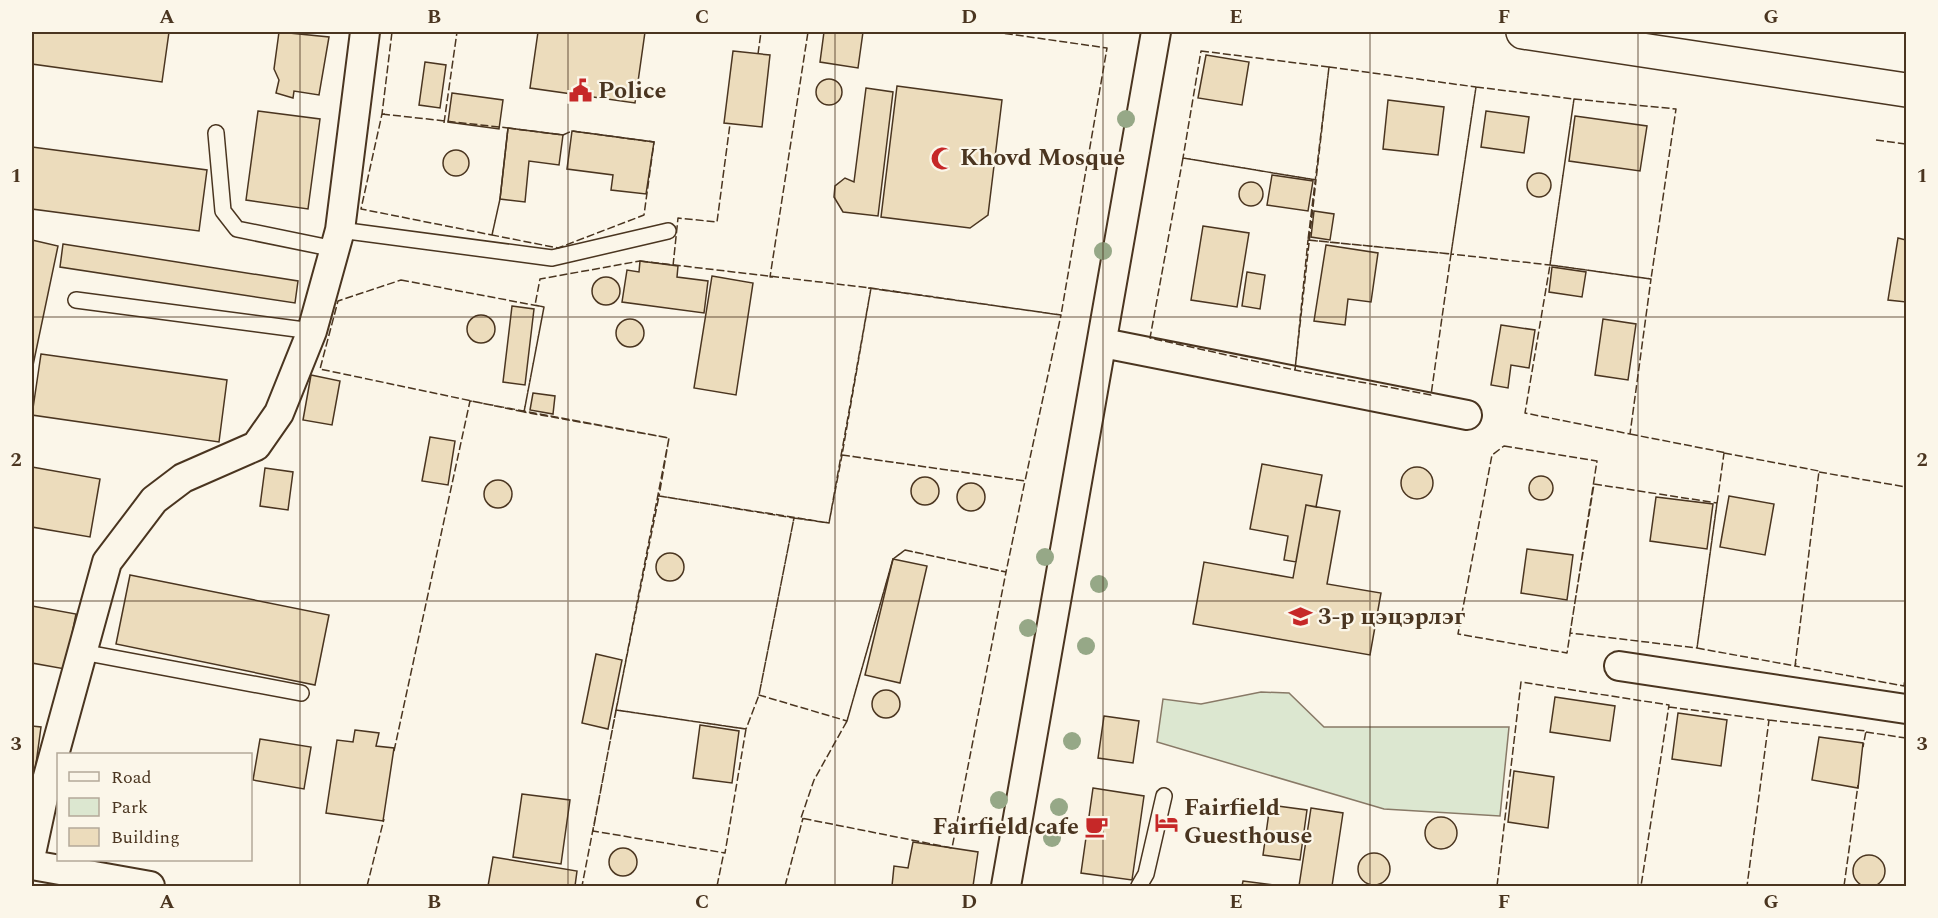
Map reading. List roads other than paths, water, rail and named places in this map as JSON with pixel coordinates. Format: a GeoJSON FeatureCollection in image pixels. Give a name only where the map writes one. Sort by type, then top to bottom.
{"type":"FeatureCollection","features":[{"type":"Feature","properties":{"kind":"main road"},"geometry":{"type":"LineString","coordinates":[[1523,32],[1652,41],[1906,90]]}},
{"type":"Feature","properties":{"kind":"street"},"geometry":{"type":"LineString","coordinates":[[32,849],[46,784],[107,562],[154,500],[183,478],[256,446],[279,413],[312,331],[337,240],[366,32]]}},
{"type":"Feature","properties":{"kind":"street"},"geometry":{"type":"LineString","coordinates":[[1006,886],[1103,343],[1155,32]]}},
{"type":"Feature","properties":{"kind":"street"},"geometry":{"type":"LineString","coordinates":[[1103,343],[1467,415]]}},
{"type":"Feature","properties":{"kind":"street"},"geometry":{"type":"LineString","coordinates":[[1619,666],[1906,708]]}},
{"type":"Feature","properties":{"kind":"street"},"geometry":{"type":"LineString","coordinates":[[32,864],[150,886]]}},
{"type":"Feature","properties":{"kind":"lane"},"geometry":{"type":"LineString","coordinates":[[216,133],[223,211],[237,229],[552,258],[668,231]]}},
{"type":"Feature","properties":{"kind":"lane"},"geometry":{"type":"LineString","coordinates":[[76,300],[312,331]]}},
{"type":"Feature","properties":{"kind":"lane"},"geometry":{"type":"LineString","coordinates":[[82,652],[301,693]]}},
{"type":"Feature","properties":{"kind":"lane"},"geometry":{"type":"LineString","coordinates":[[1139,886],[1146,874],[1164,796]]}},
{"type":"Feature","properties":{"kind":"place","name":"Police"},"geometry":{"type":"Point","coordinates":[580,91]}},
{"type":"Feature","properties":{"kind":"place","name":"Khovd Mosque"},"geometry":{"type":"Point","coordinates":[942,158]}},
{"type":"Feature","properties":{"kind":"place","name":"3-р цэцэрлэг"},"geometry":{"type":"Point","coordinates":[1300,617]}},
{"type":"Feature","properties":{"kind":"place","name":"Fairfield Guesthouse"},"geometry":{"type":"Point","coordinates":[1166,822]}},
{"type":"Feature","properties":{"kind":"place","name":"Fairfield cafe"},"geometry":{"type":"Point","coordinates":[1097,827]}}]}
